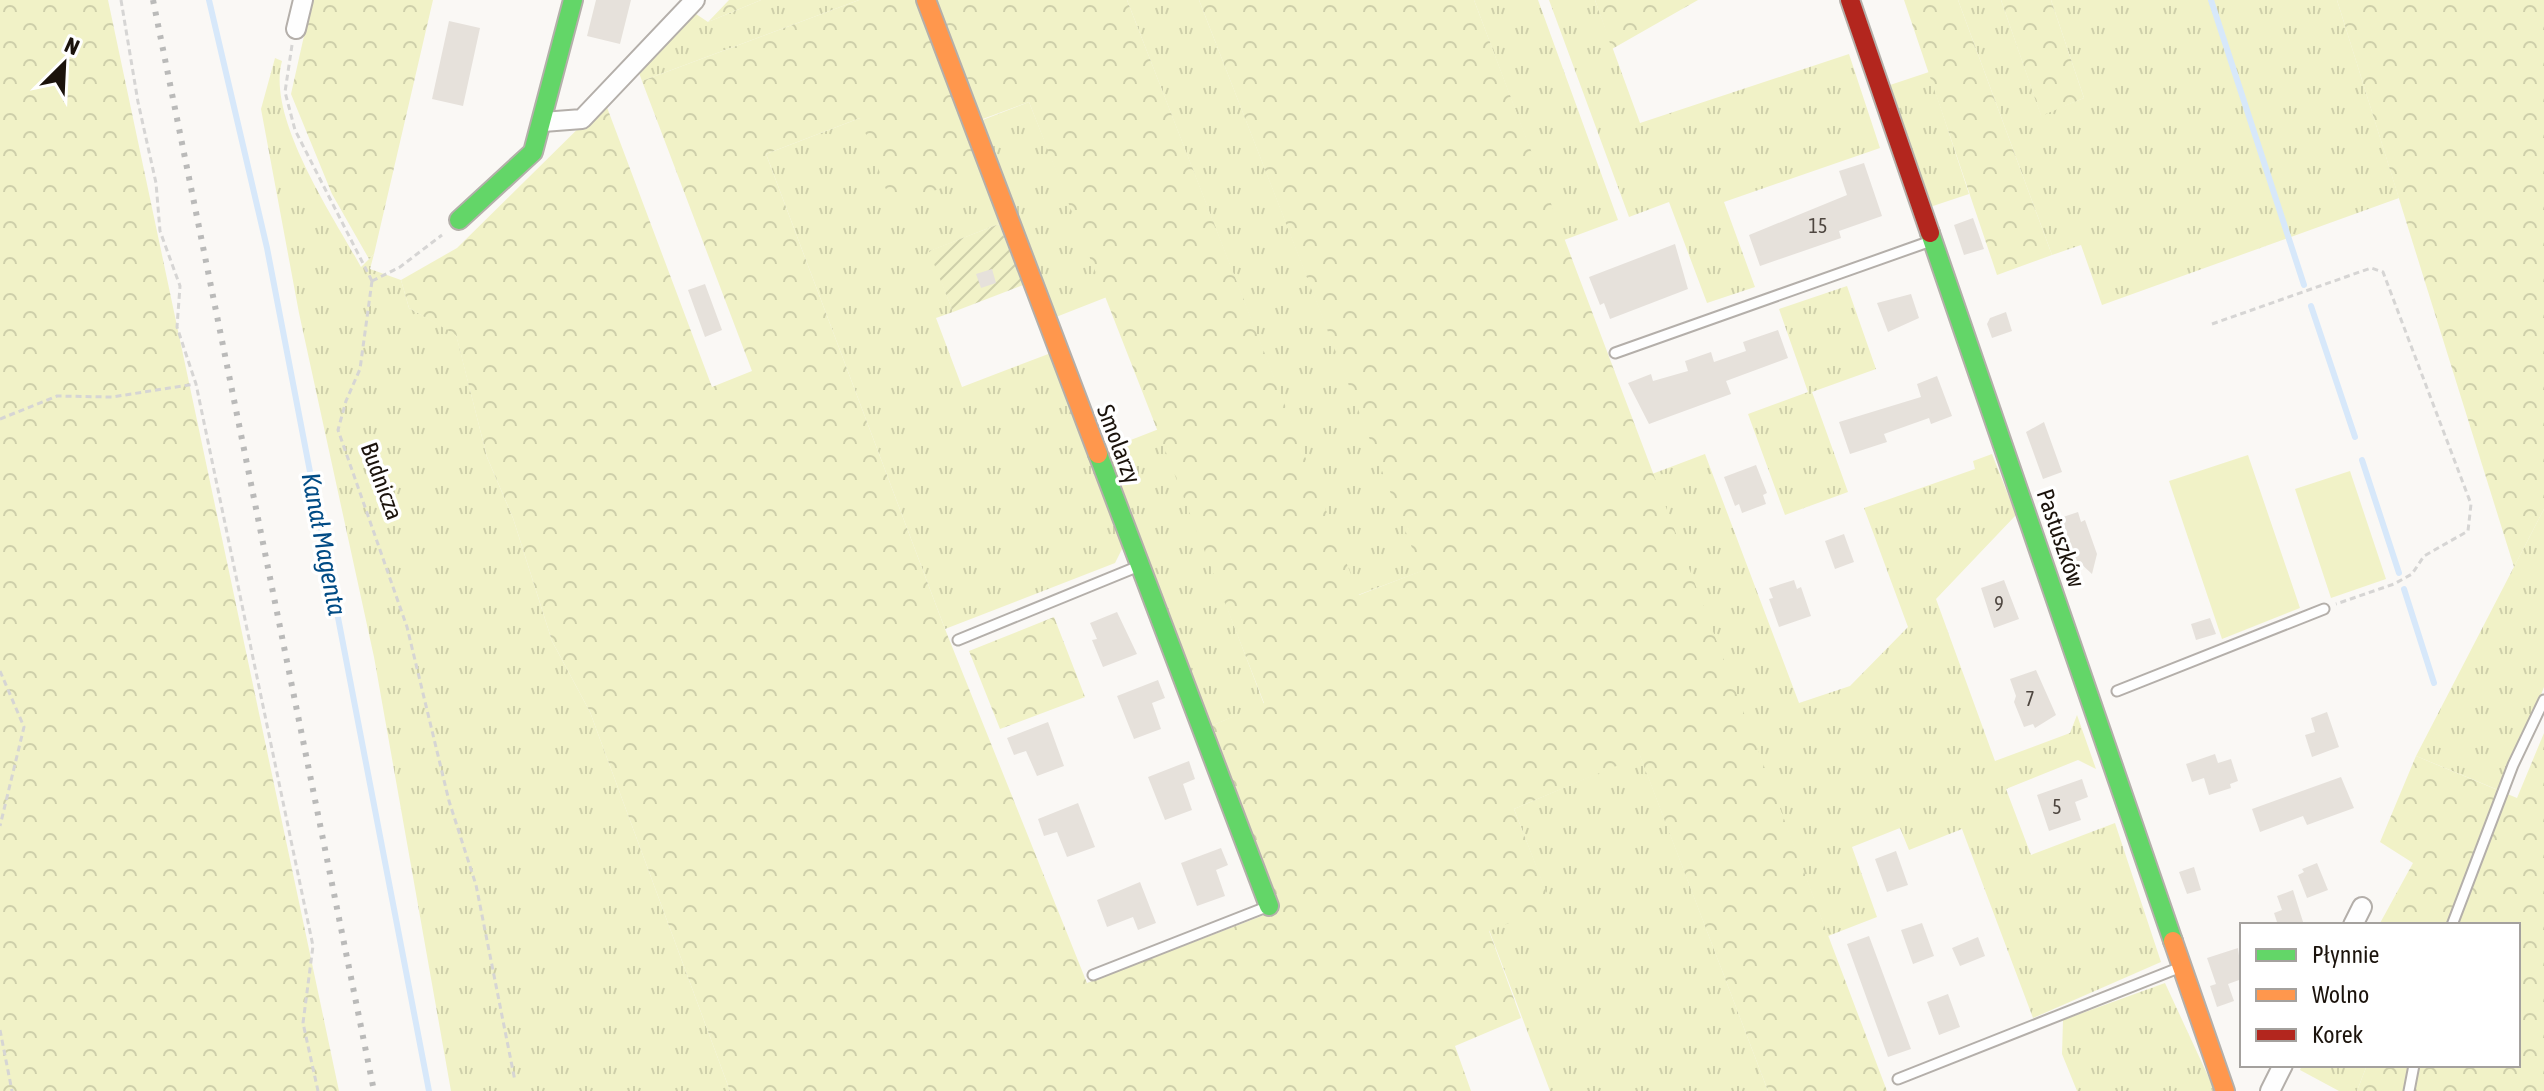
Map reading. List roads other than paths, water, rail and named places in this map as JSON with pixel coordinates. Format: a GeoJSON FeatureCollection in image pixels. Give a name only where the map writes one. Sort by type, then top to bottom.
{"type":"FeatureCollection","features":[{"type":"Feature","properties":{"kind":"street"},"geometry":{"type":"LineString","coordinates":[[296,29],[303,0]]}},
{"type":"Feature","properties":{"kind":"street"},"geometry":{"type":"LineString","coordinates":[[459,220],[529,158],[543,122],[573,0]]}},
{"type":"Feature","properties":{"kind":"street"},"geometry":{"type":"LineString","coordinates":[[543,122],[582,119],[695,0]]}},
{"type":"Feature","properties":{"kind":"street","name":"Smolarzy"},"geometry":{"type":"LineString","coordinates":[[926,0],[1269,906]]}},
{"type":"Feature","properties":{"kind":"street","name":"Pastuszków"},"geometry":{"type":"LineString","coordinates":[[1850,0],[2225,1091]]}},
{"type":"Feature","properties":{"kind":"street"},"geometry":{"type":"LineString","coordinates":[[2354,923],[2362,907]]}},
{"type":"Feature","properties":{"kind":"street"},"geometry":{"type":"LineString","coordinates":[[2270,1091],[2282,1067]]}},
{"type":"Feature","properties":{"kind":"lane"},"geometry":{"type":"LineString","coordinates":[[1615,353],[1934,240]]}},
{"type":"Feature","properties":{"kind":"lane"},"geometry":{"type":"LineString","coordinates":[[958,640],[1139,566]]}},
{"type":"Feature","properties":{"kind":"lane"},"geometry":{"type":"LineString","coordinates":[[2117,691],[2324,609]]}},
{"type":"Feature","properties":{"kind":"lane"},"geometry":{"type":"LineString","coordinates":[[2453,923],[2513,765],[2544,700]]}},
{"type":"Feature","properties":{"kind":"lane"},"geometry":{"type":"LineString","coordinates":[[1093,975],[1269,906]]}},
{"type":"Feature","properties":{"kind":"lane"},"geometry":{"type":"LineString","coordinates":[[1898,1079],[2181,967]]}},
{"type":"Feature","properties":{"kind":"lane"},"geometry":{"type":"LineString","coordinates":[[2409,1091],[2414,1067]]}},
{"type":"Feature","properties":{"kind":"waterway","name":"Kanał Magenta"},"geometry":{"type":"LineString","coordinates":[[209,0],[267,248],[429,1091]]}},
{"type":"Feature","properties":{"kind":"waterway"},"geometry":{"type":"LineString","coordinates":[[2211,0],[2304,285]]}},
{"type":"Feature","properties":{"kind":"waterway"},"geometry":{"type":"LineString","coordinates":[[2311,306],[2355,437]]}},
{"type":"Feature","properties":{"kind":"waterway"},"geometry":{"type":"LineString","coordinates":[[2362,460],[2399,573]]}},
{"type":"Feature","properties":{"kind":"waterway"},"geometry":{"type":"LineString","coordinates":[[2404,589],[2434,683]]}},
{"type":"Feature","properties":{"kind":"railway"},"geometry":{"type":"LineString","coordinates":[[153,0],[374,1091]]}}]}
